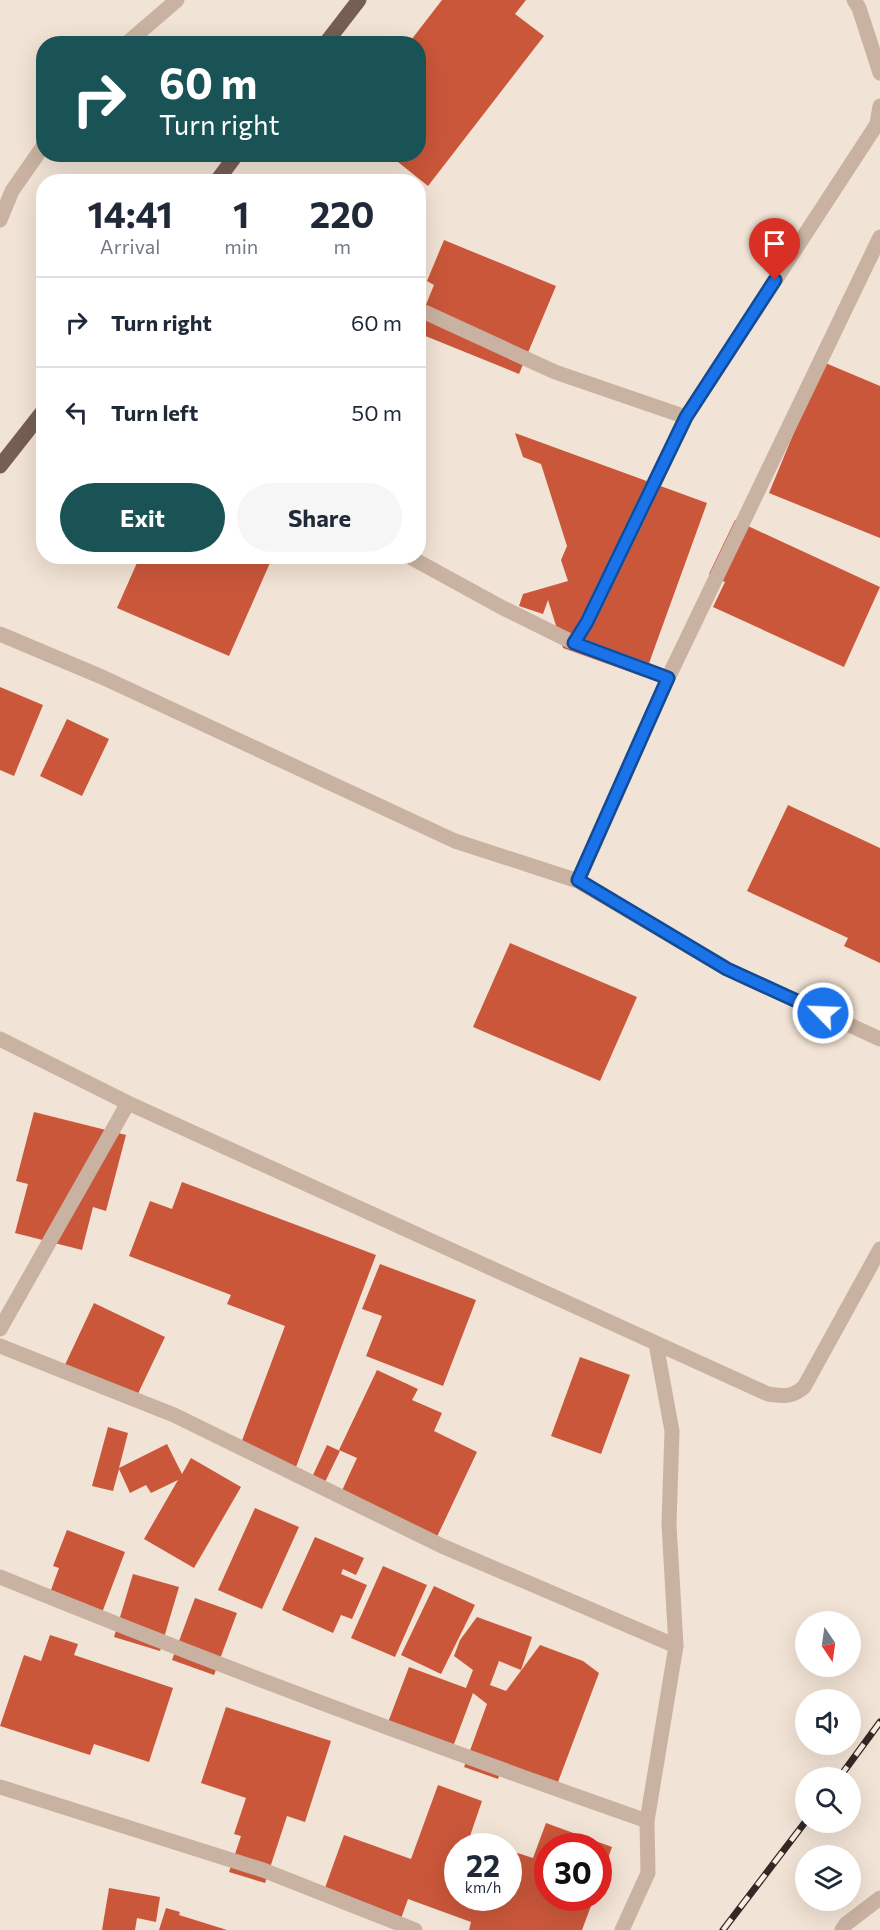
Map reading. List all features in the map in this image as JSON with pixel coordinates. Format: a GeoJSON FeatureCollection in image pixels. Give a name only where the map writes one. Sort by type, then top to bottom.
{"type":"FeatureCollection","features":[{"type":"Feature","properties":{"kind":"main road"},"geometry":{"type":"LineString","coordinates":[[331,36],[360,0]]}},
{"type":"Feature","properties":{"kind":"main road"},"geometry":{"type":"LineString","coordinates":[[0,466],[36,420]]}},
{"type":"Feature","properties":{"kind":"street"},"geometry":{"type":"LineString","coordinates":[[135,36],[177,0]]}},
{"type":"Feature","properties":{"kind":"street"},"geometry":{"type":"LineString","coordinates":[[854,0],[859,8],[880,73]]}},
{"type":"Feature","properties":{"kind":"street"},"geometry":{"type":"LineString","coordinates":[[574,643],[587,622],[686,417],[877,124],[880,106]]}},
{"type":"Feature","properties":{"kind":"street"},"geometry":{"type":"LineString","coordinates":[[0,220],[12,191],[36,156]]}},
{"type":"Feature","properties":{"kind":"street"},"geometry":{"type":"LineString","coordinates":[[578,880],[668,678],[880,237]]}},
{"type":"Feature","properties":{"kind":"street"},"geometry":{"type":"LineString","coordinates":[[426,313],[555,372],[686,417]]}},
{"type":"Feature","properties":{"kind":"street"},"geometry":{"type":"LineString","coordinates":[[422,564],[502,608],[574,643],[668,678]]}},
{"type":"Feature","properties":{"kind":"street"},"geometry":{"type":"LineString","coordinates":[[0,634],[102,677],[455,841],[578,880],[727,969],[880,1039]]}},
{"type":"Feature","properties":{"kind":"street"},"geometry":{"type":"LineString","coordinates":[[0,1039],[128,1103],[768,1394],[795,1395],[804,1387],[880,1249]]}},
{"type":"Feature","properties":{"kind":"street"},"geometry":{"type":"LineString","coordinates":[[0,1329],[128,1103]]}},
{"type":"Feature","properties":{"kind":"street"},"geometry":{"type":"LineString","coordinates":[[622,1930],[648,1873],[647,1821],[676,1646],[669,1524],[672,1431],[656,1344]]}},
{"type":"Feature","properties":{"kind":"street"},"geometry":{"type":"LineString","coordinates":[[0,1347],[174,1415],[442,1546],[676,1646]]}},
{"type":"Feature","properties":{"kind":"street"},"geometry":{"type":"LineString","coordinates":[[0,1577],[105,1620],[501,1770],[647,1821]]}},
{"type":"Feature","properties":{"kind":"street"},"geometry":{"type":"LineString","coordinates":[[0,1787],[263,1870],[415,1930]]}},
{"type":"Feature","properties":{"kind":"street"},"geometry":{"type":"LineString","coordinates":[[842,1930],[846,1924],[880,1898]]}},
{"type":"Feature","properties":{"kind":"building"},"geometry":{"type":"Polygon","coordinates":[[[442,0],[526,0],[515,14],[544,36],[428,186],[426,174],[413,174],[398,162],[426,162],[426,36],[414,36],[442,0]]]}},
{"type":"Feature","properties":{"kind":"building"},"geometry":{"type":"Polygon","coordinates":[[[444,240],[556,286],[519,374],[426,336],[426,304],[434,285],[427,281],[444,240]]]}},
{"type":"Feature","properties":{"kind":"building"},"geometry":{"type":"Polygon","coordinates":[[[823,362],[880,386],[880,538],[769,493],[823,362]]]}},
{"type":"Feature","properties":{"kind":"building"},"geometry":{"type":"Polygon","coordinates":[[[515,433],[707,503],[644,677],[563,648],[548,600],[543,614],[519,606],[523,594],[568,581],[561,560],[567,546],[541,464],[523,457],[515,433]]]}},
{"type":"Feature","properties":{"kind":"building"},"geometry":{"type":"Polygon","coordinates":[[[735,520],[880,587],[844,667],[713,607],[725,582],[709,574],[735,520]]]}},
{"type":"Feature","properties":{"kind":"building"},"geometry":{"type":"Polygon","coordinates":[[[136,564],[269,564],[229,656],[117,608],[136,564]]]}},
{"type":"Feature","properties":{"kind":"building"},"geometry":{"type":"Polygon","coordinates":[[[0,687],[43,705],[14,776],[0,770],[0,687]]]}},
{"type":"Feature","properties":{"kind":"building"},"geometry":{"type":"Polygon","coordinates":[[[67,719],[109,739],[82,796],[40,776],[67,719]]]}},
{"type":"Feature","properties":{"kind":"building"},"geometry":{"type":"Polygon","coordinates":[[[788,805],[880,848],[880,963],[844,946],[848,938],[747,891],[788,805]]]}},
{"type":"Feature","properties":{"kind":"building"},"geometry":{"type":"Polygon","coordinates":[[[510,943],[637,997],[600,1081],[473,1027],[510,943]]]}},
{"type":"Feature","properties":{"kind":"building"},"geometry":{"type":"Polygon","coordinates":[[[34,1112],[126,1135],[106,1211],[93,1207],[82,1250],[15,1233],[28,1184],[16,1181],[34,1112]]]}},
{"type":"Feature","properties":{"kind":"building"},"geometry":{"type":"Polygon","coordinates":[[[182,1182],[376,1255],[296,1467],[240,1446],[285,1326],[227,1304],[231,1295],[129,1256],[150,1201],[172,1209],[182,1182]]]}},
{"type":"Feature","properties":{"kind":"building"},"geometry":{"type":"Polygon","coordinates":[[[380,1264],[476,1300],[443,1386],[366,1356],[382,1316],[362,1309],[380,1264]]]}},
{"type":"Feature","properties":{"kind":"building"},"geometry":{"type":"Polygon","coordinates":[[[94,1303],[165,1337],[134,1402],[63,1369],[94,1303]]]}},
{"type":"Feature","properties":{"kind":"building"},"geometry":{"type":"Polygon","coordinates":[[[580,1357],[630,1375],[601,1454],[551,1436],[580,1357]]]}},
{"type":"Feature","properties":{"kind":"building"},"geometry":{"type":"Polygon","coordinates":[[[377,1370],[418,1389],[412,1400],[442,1413],[434,1431],[477,1452],[435,1541],[339,1497],[357,1458],[339,1450],[377,1370]]]}},
{"type":"Feature","properties":{"kind":"building"},"geometry":{"type":"Polygon","coordinates":[[[108,1427],[128,1433],[119,1468],[167,1444],[182,1474],[191,1458],[241,1487],[194,1568],[144,1539],[178,1480],[151,1493],[146,1485],[130,1493],[119,1469],[113,1491],[92,1486],[108,1427]]]}},
{"type":"Feature","properties":{"kind":"building"},"geometry":{"type":"Polygon","coordinates":[[[327,1445],[340,1451],[325,1482],[312,1477],[327,1445]]]}},
{"type":"Feature","properties":{"kind":"building"},"geometry":{"type":"Polygon","coordinates":[[[255,1508],[299,1527],[262,1609],[218,1590],[255,1508]]]}},
{"type":"Feature","properties":{"kind":"building"},"geometry":{"type":"Polygon","coordinates":[[[67,1530],[125,1552],[100,1618],[48,1598],[59,1568],[53,1566],[67,1530]]]}},
{"type":"Feature","properties":{"kind":"building"},"geometry":{"type":"Polygon","coordinates":[[[315,1537],[364,1558],[356,1575],[343,1569],[341,1574],[367,1585],[352,1619],[341,1615],[333,1633],[282,1610],[315,1537]]]}},
{"type":"Feature","properties":{"kind":"building"},"geometry":{"type":"Polygon","coordinates":[[[383,1566],[427,1585],[395,1657],[351,1638],[383,1566]]]}},
{"type":"Feature","properties":{"kind":"building"},"geometry":{"type":"Polygon","coordinates":[[[133,1574],[179,1587],[160,1651],[114,1637],[133,1574]]]}},
{"type":"Feature","properties":{"kind":"building"},"geometry":{"type":"Polygon","coordinates":[[[434,1586],[475,1605],[441,1674],[401,1655],[434,1586]]]}},
{"type":"Feature","properties":{"kind":"building"},"geometry":{"type":"Polygon","coordinates":[[[195,1598],[237,1613],[214,1675],[172,1660],[195,1598]]]}},
{"type":"Feature","properties":{"kind":"building"},"geometry":{"type":"Polygon","coordinates":[[[477,1617],[532,1637],[521,1670],[499,1661],[490,1685],[506,1691],[540,1645],[583,1661],[599,1673],[555,1790],[501,1770],[498,1779],[464,1767],[487,1704],[473,1693],[451,1752],[387,1725],[409,1667],[466,1688],[473,1670],[454,1656],[460,1640],[477,1617]]]}},
{"type":"Feature","properties":{"kind":"building"},"geometry":{"type":"Polygon","coordinates":[[[50,1635],[78,1644],[74,1655],[173,1688],[149,1762],[94,1744],[90,1755],[0,1726],[24,1655],[41,1661],[50,1635]]]}},
{"type":"Feature","properties":{"kind":"building"},"geometry":{"type":"Polygon","coordinates":[[[226,1707],[331,1741],[305,1822],[287,1816],[265,1883],[229,1872],[241,1836],[234,1834],[246,1798],[201,1783],[226,1707]]]}},
{"type":"Feature","properties":{"kind":"building"},"geometry":{"type":"Polygon","coordinates":[[[438,1785],[482,1801],[471,1833],[444,1833],[444,1911],[522,1911],[522,1854],[533,1858],[534,1855],[534,1911],[589,1911],[582,1930],[469,1930],[471,1922],[408,1899],[398,1927],[321,1899],[344,1835],[411,1859],[438,1785]]]}},
{"type":"Feature","properties":{"kind":"building"},"geometry":{"type":"Polygon","coordinates":[[[546,1823],[574,1833],[542,1833],[546,1823]]]}},
{"type":"Feature","properties":{"kind":"building"},"geometry":{"type":"Polygon","coordinates":[[[109,1888],[160,1897],[156,1922],[137,1918],[135,1930],[102,1930],[109,1888]]]}},
{"type":"Feature","properties":{"kind":"building"},"geometry":{"type":"Polygon","coordinates":[[[166,1908],[180,1912],[179,1915],[227,1930],[159,1930],[166,1908]]]}},
{"type":"Feature","properties":{"kind":"railway"},"geometry":{"type":"LineString","coordinates":[[847,1767],[880,1722]]}},
{"type":"Feature","properties":{"kind":"railway"},"geometry":{"type":"LineString","coordinates":[[723,1930],[797,1833]]}},
{"type":"Feature","properties":{"kind":"route"},"geometry":{"type":"LineString","coordinates":[[775,280],[686,417],[587,622],[574,643],[668,678],[578,880],[727,969],[823,1013]]}}]}
